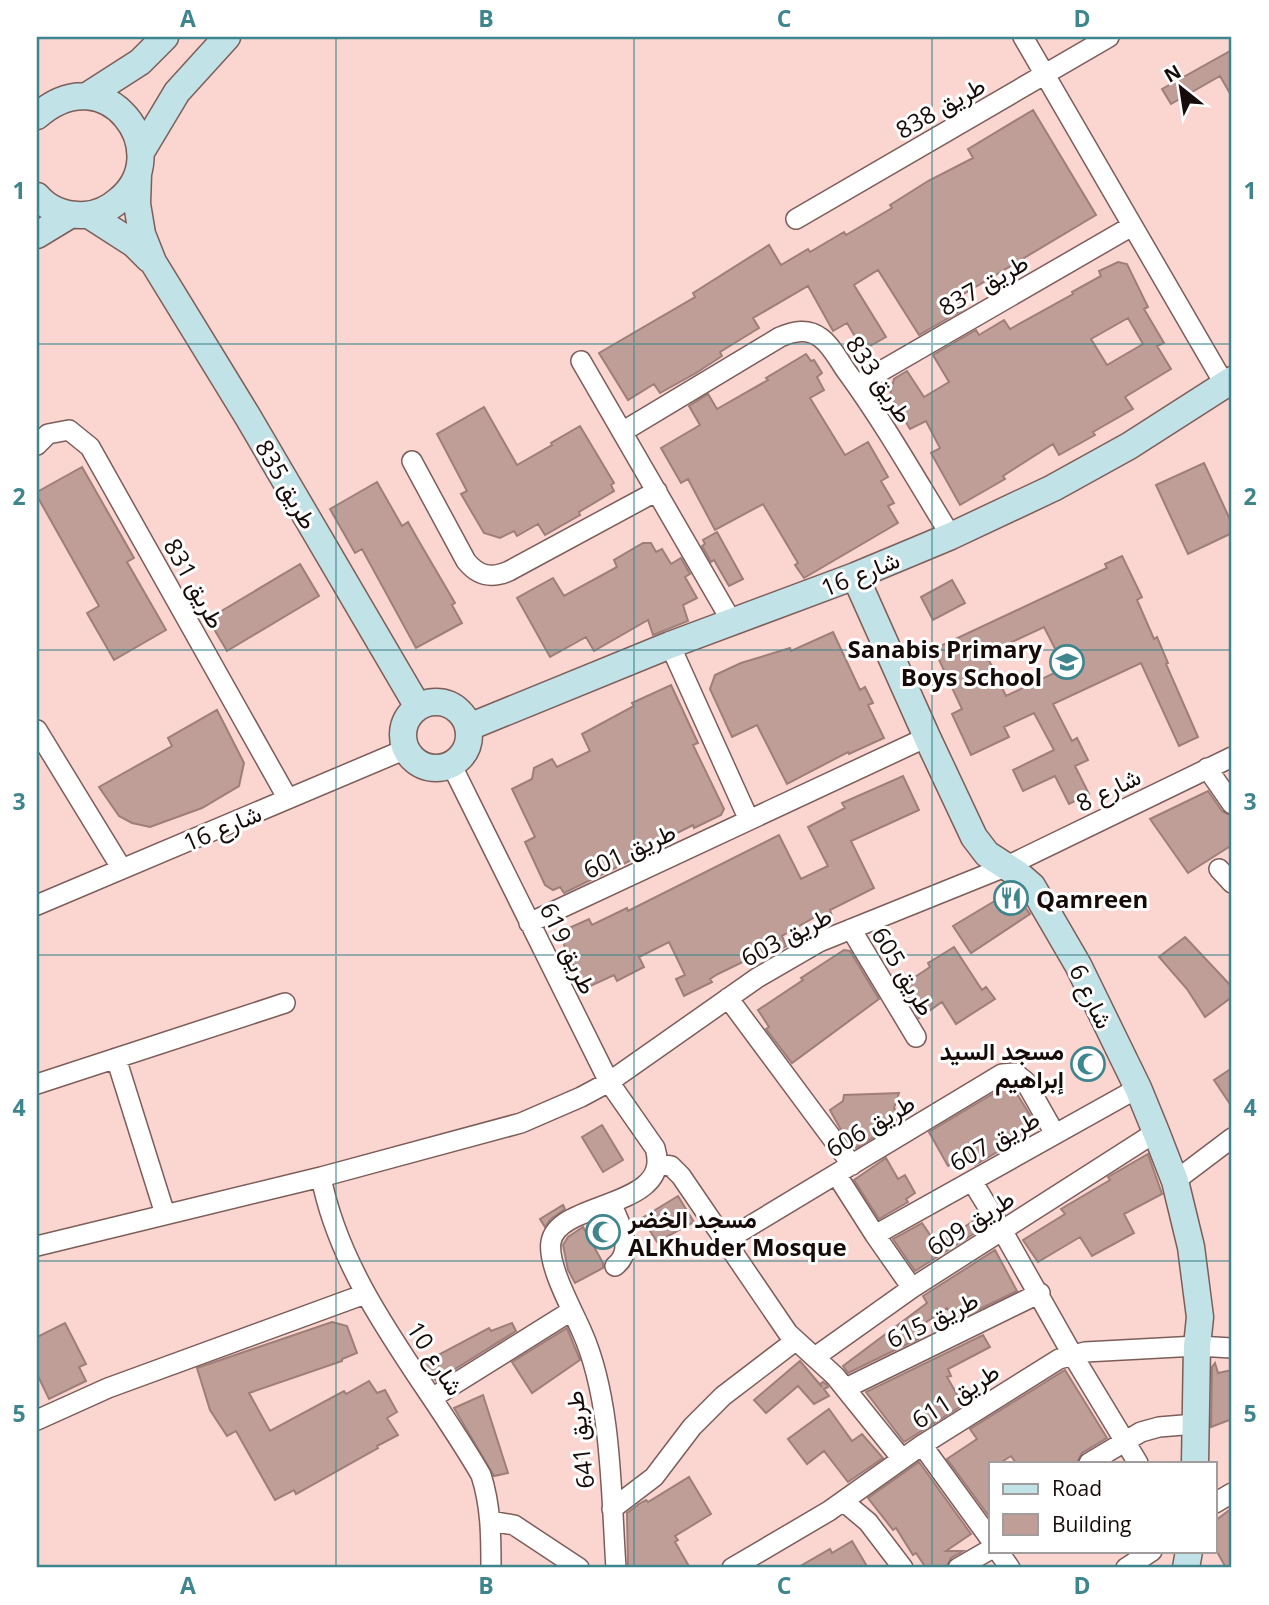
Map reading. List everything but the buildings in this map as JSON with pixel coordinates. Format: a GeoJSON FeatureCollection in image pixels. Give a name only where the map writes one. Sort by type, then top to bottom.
{"type":"FeatureCollection","features":[{"type":"Feature","properties":{"kind":"street"},"geometry":{"type":"LineString","coordinates":[[87,96],[140,62],[165,37]]}},
{"type":"Feature","properties":{"kind":"street"},"geometry":{"type":"LineString","coordinates":[[37,235],[80,215],[110,208],[127,194],[139,163],[177,92],[227,37]]}},
{"type":"Feature","properties":{"kind":"street"},"geometry":{"type":"LineString","coordinates":[[1023,37],[1132,226],[1228,382]]}},
{"type":"Feature","properties":{"kind":"street","name":"طريق 838"},"geometry":{"type":"LineString","coordinates":[[796,219],[1108,37]]}},
{"type":"Feature","properties":{"kind":"street"},"geometry":{"type":"LineString","coordinates":[[37,116],[52,103],[78,96],[107,102],[124,114],[136,131],[139,163]]}},
{"type":"Feature","properties":{"kind":"street","name":"طريق 835"},"geometry":{"type":"LineString","coordinates":[[139,163],[139,214],[142,234],[153,262],[248,417],[418,707]]}},
{"type":"Feature","properties":{"kind":"street","name":"طريق 835"},"geometry":{"type":"LineString","coordinates":[[37,196],[54,210],[80,215],[134,244],[153,262]]}},
{"type":"Feature","properties":{"kind":"street","name":"طريق 837"},"geometry":{"type":"LineString","coordinates":[[857,385],[1132,226]]}},
{"type":"Feature","properties":{"kind":"street","name":"طريق 833"},"geometry":{"type":"LineString","coordinates":[[622,432],[790,332],[801,331],[822,338],[857,385],[951,536]]}},
{"type":"Feature","properties":{"kind":"street"},"geometry":{"type":"LineString","coordinates":[[581,361],[732,622]]}},
{"type":"Feature","properties":{"kind":"street","name":"شارع 16"},"geometry":{"type":"LineString","coordinates":[[469,727],[670,645],[855,576],[951,536],[1064,482],[1129,446],[1228,382]]}},
{"type":"Feature","properties":{"kind":"street","name":"طريق 831"},"geometry":{"type":"LineString","coordinates":[[37,445],[48,434],[69,430],[90,447],[288,799]]}},
{"type":"Feature","properties":{"kind":"street"},"geometry":{"type":"LineString","coordinates":[[412,461],[466,561],[477,572],[493,576],[509,571],[657,491]]}},
{"type":"Feature","properties":{"kind":"street","name":"شارع 6"},"geometry":{"type":"LineString","coordinates":[[855,576],[926,737],[974,837],[987,854],[1032,886],[1078,965],[1138,1088],[1175,1181],[1191,1247],[1200,1317],[1195,1462]]}},
{"type":"Feature","properties":{"kind":"street"},"geometry":{"type":"LineString","coordinates":[[670,645],[749,820]]}},
{"type":"Feature","properties":{"kind":"street"},"geometry":{"type":"LineString","coordinates":[[438,702],[457,709],[469,727],[468,744],[464,752],[451,764],[441,767],[421,764],[407,749],[403,731],[411,713],[418,707],[438,702]]}},
{"type":"Feature","properties":{"kind":"street"},"geometry":{"type":"LineString","coordinates":[[37,730],[122,869]]}},
{"type":"Feature","properties":{"kind":"street","name":"طريق 601"},"geometry":{"type":"LineString","coordinates":[[529,923],[926,737]]}},
{"type":"Feature","properties":{"kind":"street","name":"شارع 16"},"geometry":{"type":"LineString","coordinates":[[37,905],[407,749]]}},
{"type":"Feature","properties":{"kind":"street","name":"شارع 8"},"geometry":{"type":"LineString","coordinates":[[1005,867],[1232,757]]}},
{"type":"Feature","properties":{"kind":"street","name":"طريق 619"},"geometry":{"type":"LineString","coordinates":[[451,764],[608,1082],[656,1156],[676,1171],[781,1324],[846,1388],[902,1459]]}},
{"type":"Feature","properties":{"kind":"street"},"geometry":{"type":"LineString","coordinates":[[1207,768],[1232,804]]}},
{"type":"Feature","properties":{"kind":"street","name":"طريق 603"},"geometry":{"type":"LineString","coordinates":[[608,1082],[787,959],[819,942],[1005,867]]}},
{"type":"Feature","properties":{"kind":"street","name":"طريق 605"},"geometry":{"type":"LineString","coordinates":[[850,929],[916,1037]]}},
{"type":"Feature","properties":{"kind":"street"},"geometry":{"type":"LineString","coordinates":[[728,998],[844,1170],[875,1235],[912,1288]]}},
{"type":"Feature","properties":{"kind":"street"},"geometry":{"type":"LineString","coordinates":[[37,1084],[285,1003]]}},
{"type":"Feature","properties":{"kind":"street"},"geometry":{"type":"LineString","coordinates":[[116,1058],[165,1214]]}},
{"type":"Feature","properties":{"kind":"street","name":"طريق 606"},"geometry":{"type":"LineString","coordinates":[[725,1241],[1002,1074],[1015,1073],[1025,1081],[1055,1135]]}},
{"type":"Feature","properties":{"kind":"street"},"geometry":{"type":"LineString","coordinates":[[37,1246],[321,1177],[521,1123],[608,1082]]}},
{"type":"Feature","properties":{"kind":"street","name":"طريق 607"},"geometry":{"type":"LineString","coordinates":[[875,1235],[1138,1088]]}},
{"type":"Feature","properties":{"kind":"street","name":"طريق 609"},"geometry":{"type":"LineString","coordinates":[[814,1357],[912,1288],[1156,1132]]}},
{"type":"Feature","properties":{"kind":"street"},"geometry":{"type":"LineString","coordinates":[[1175,1181],[1232,1138]]}},
{"type":"Feature","properties":{"kind":"street"},"geometry":{"type":"LineString","coordinates":[[615,1266],[620,1263],[625,1250],[625,1238],[611,1203],[652,1178],[656,1156]]}},
{"type":"Feature","properties":{"kind":"street","name":"شارع 10"},"geometry":{"type":"LineString","coordinates":[[321,1177],[326,1202],[365,1294],[481,1475],[488,1496],[491,1521],[491,1568]]}},
{"type":"Feature","properties":{"kind":"street"},"geometry":{"type":"LineString","coordinates":[[972,1181],[1137,1462]]}},
{"type":"Feature","properties":{"kind":"street","name":"طريق 641"},"geometry":{"type":"LineString","coordinates":[[611,1203],[567,1222],[557,1230],[551,1242],[552,1256],[568,1304],[593,1361],[599,1385],[604,1415],[616,1568]]}},
{"type":"Feature","properties":{"kind":"street","name":"طريق 615"},"geometry":{"type":"LineString","coordinates":[[846,1388],[1040,1293]]}},
{"type":"Feature","properties":{"kind":"street"},"geometry":{"type":"LineString","coordinates":[[37,1420],[108,1388],[365,1294]]}},
{"type":"Feature","properties":{"kind":"street"},"geometry":{"type":"LineString","coordinates":[[432,1398],[568,1304]]}},
{"type":"Feature","properties":{"kind":"street"},"geometry":{"type":"LineString","coordinates":[[612,1509],[654,1477],[692,1427],[723,1396],[796,1341]]}},
{"type":"Feature","properties":{"kind":"street","name":"طريق 611"},"geometry":{"type":"LineString","coordinates":[[732,1568],[843,1501],[922,1445],[1047,1365],[1072,1354],[1197,1346],[1232,1348]]}},
{"type":"Feature","properties":{"kind":"street"},"geometry":{"type":"LineString","coordinates":[[1091,1462],[1150,1429],[1195,1424]]}},
{"type":"Feature","properties":{"kind":"street"},"geometry":{"type":"LineString","coordinates":[[922,1445],[988,1532]]}},
{"type":"Feature","properties":{"kind":"street"},"geometry":{"type":"LineString","coordinates":[[1216,1502],[1232,1493]]}},
{"type":"Feature","properties":{"kind":"street"},"geometry":{"type":"LineString","coordinates":[[843,1501],[868,1522],[903,1568]]}},
{"type":"Feature","properties":{"kind":"street"},"geometry":{"type":"LineString","coordinates":[[491,1521],[514,1525],[579,1568]]}},
{"type":"Feature","properties":{"kind":"street"},"geometry":{"type":"LineString","coordinates":[[958,1568],[989,1550]]}},
{"type":"Feature","properties":{"kind":"street"},"geometry":{"type":"LineString","coordinates":[[999,1552],[1010,1568]]}},
{"type":"Feature","properties":{"kind":"street"},"geometry":{"type":"LineString","coordinates":[[1126,1568],[1150,1552]]}},
{"type":"Feature","properties":{"kind":"place","name":"Sanabis Primary Boys School"},"geometry":{"type":"Point","coordinates":[1067,662]}},
{"type":"Feature","properties":{"kind":"place","name":"Qamreen"},"geometry":{"type":"Point","coordinates":[1011,898]}},
{"type":"Feature","properties":{"kind":"place","name":"مسجد السيد إبراهيم"},"geometry":{"type":"Point","coordinates":[1088,1064]}},
{"type":"Feature","properties":{"kind":"place","name":"مسجد الخضر ALKhuder Mosque"},"geometry":{"type":"Point","coordinates":[603,1232]}}]}
